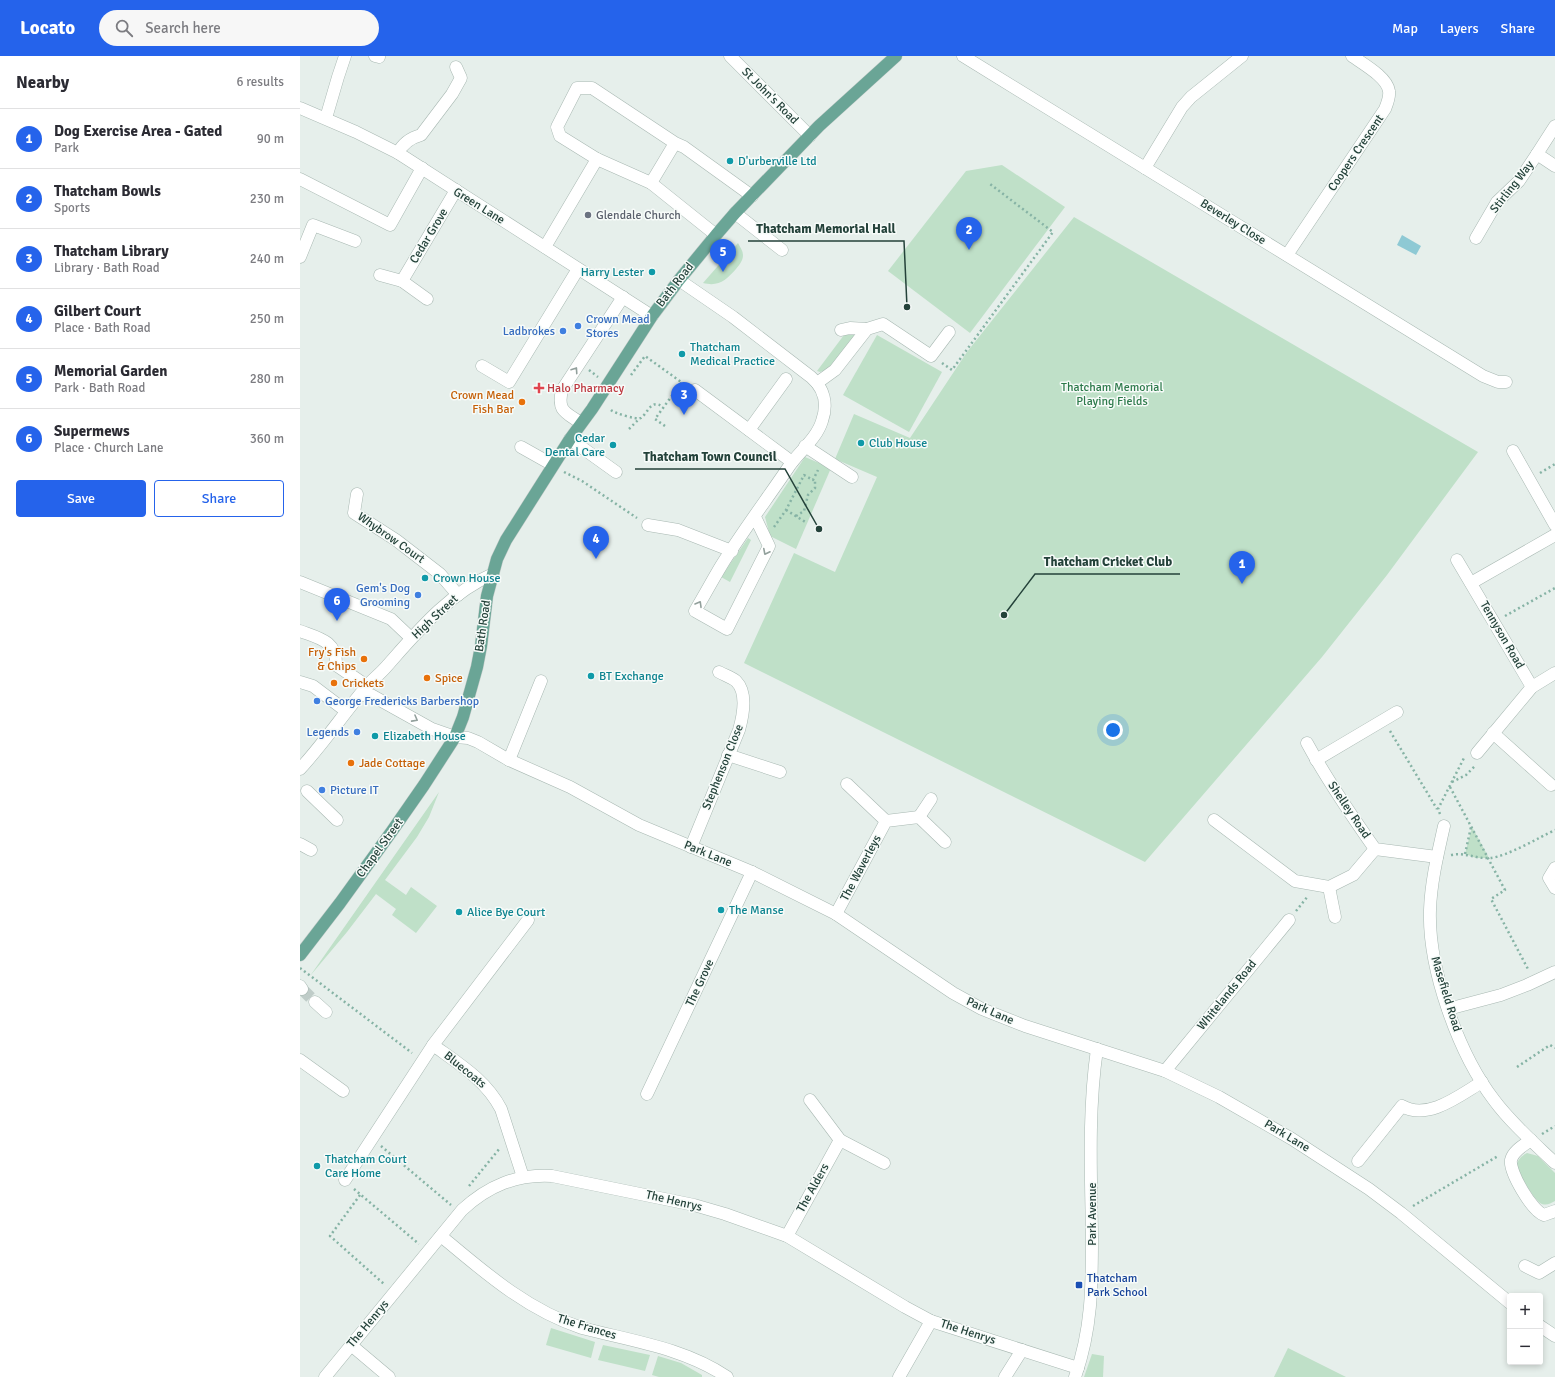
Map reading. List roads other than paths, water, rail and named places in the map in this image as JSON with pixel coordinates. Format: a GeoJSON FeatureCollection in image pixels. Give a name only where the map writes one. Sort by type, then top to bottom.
{"type":"FeatureCollection","features":[{"type":"Feature","properties":{"kind":"main road","name":"Bath Road"},"geometry":{"type":"LineString","coordinates":[[455,737],[463,717],[477,667],[487,596],[497,559],[506,540],[553,465],[652,316],[716,235],[834,112],[896,56]]}},
{"type":"Feature","properties":{"kind":"main road","name":"Chapel Street"},"geometry":{"type":"LineString","coordinates":[[300,955],[340,903],[424,786],[455,737]]}},
{"type":"Feature","properties":{"kind":"street"},"geometry":{"type":"LineString","coordinates":[[326,118],[346,56]]}},
{"type":"Feature","properties":{"kind":"street","name":"St John's Road"},"geometry":{"type":"LineString","coordinates":[[730,56],[810,136]]}},
{"type":"Feature","properties":{"kind":"street","name":"Beverley Close"},"geometry":{"type":"LineString","coordinates":[[963,56],[1483,376],[1498,382],[1506,382]]}},
{"type":"Feature","properties":{"kind":"street"},"geometry":{"type":"LineString","coordinates":[[1145,168],[1182,107],[1242,56]]}},
{"type":"Feature","properties":{"kind":"street","name":"Coopers Crescent"},"geometry":{"type":"LineString","coordinates":[[1287,255],[1384,110],[1388,101],[1389,91],[1385,82],[1352,56]]}},
{"type":"Feature","properties":{"kind":"street"},"geometry":{"type":"LineString","coordinates":[[398,153],[403,144],[421,135],[452,94],[461,78],[456,67]]}},
{"type":"Feature","properties":{"kind":"street"},"geometry":{"type":"LineString","coordinates":[[716,235],[651,183],[597,159],[560,136],[557,127],[577,88],[592,88],[684,148],[752,196]]}},
{"type":"Feature","properties":{"kind":"street","name":"Green Lane"},"geometry":{"type":"LineString","coordinates":[[300,108],[383,144],[652,316]]}},
{"type":"Feature","properties":{"kind":"street"},"geometry":{"type":"LineString","coordinates":[[1537,154],[1555,126]]}},
{"type":"Feature","properties":{"kind":"street"},"geometry":{"type":"LineString","coordinates":[[651,183],[676,143]]}},
{"type":"Feature","properties":{"kind":"street","name":"Stirling Way"},"geometry":{"type":"LineString","coordinates":[[1476,238],[1497,202],[1519,181],[1537,154],[1555,166]]}},
{"type":"Feature","properties":{"kind":"street"},"geometry":{"type":"LineString","coordinates":[[545,247],[597,159]]}},
{"type":"Feature","properties":{"kind":"street"},"geometry":{"type":"LineString","coordinates":[[300,179],[390,225],[422,168]]}},
{"type":"Feature","properties":{"kind":"street","name":"Cedar Grove"},"geometry":{"type":"LineString","coordinates":[[402,281],[456,190]]}},
{"type":"Feature","properties":{"kind":"street"},"geometry":{"type":"LineString","coordinates":[[736,213],[782,250]]}},
{"type":"Feature","properties":{"kind":"street"},"geometry":{"type":"LineString","coordinates":[[300,256],[313,225],[355,241]]}},
{"type":"Feature","properties":{"kind":"street"},"geometry":{"type":"LineString","coordinates":[[482,366],[509,382],[578,269]]}},
{"type":"Feature","properties":{"kind":"street"},"geometry":{"type":"LineString","coordinates":[[380,275],[402,281],[427,299]]}},
{"type":"Feature","properties":{"kind":"street"},"geometry":{"type":"LineString","coordinates":[[679,280],[733,317],[818,383],[823,394],[824,412],[822,422],[817,431],[792,462],[722,565],[695,611],[727,629],[769,546],[755,517]]}},
{"type":"Feature","properties":{"kind":"street"},"geometry":{"type":"LineString","coordinates":[[582,422],[568,415],[561,407],[560,399],[562,390],[623,297]]}},
{"type":"Feature","properties":{"kind":"street"},"geometry":{"type":"LineString","coordinates":[[841,330],[867,329],[883,324],[931,356],[948,332]]}},
{"type":"Feature","properties":{"kind":"street"},"geometry":{"type":"LineString","coordinates":[[818,383],[835,370],[867,329]]}},
{"type":"Feature","properties":{"kind":"street"},"geometry":{"type":"LineString","coordinates":[[749,430],[786,379]]}},
{"type":"Feature","properties":{"kind":"street"},"geometry":{"type":"LineString","coordinates":[[695,390],[792,462]]}},
{"type":"Feature","properties":{"kind":"street"},"geometry":{"type":"LineString","coordinates":[[570,439],[616,472]]}},
{"type":"Feature","properties":{"kind":"street"},"geometry":{"type":"LineString","coordinates":[[805,446],[852,477]]}},
{"type":"Feature","properties":{"kind":"street"},"geometry":{"type":"LineString","coordinates":[[521,447],[553,465]]}},
{"type":"Feature","properties":{"kind":"street"},"geometry":{"type":"LineString","coordinates":[[1513,451],[1555,525]]}},
{"type":"Feature","properties":{"kind":"street","name":"Whybrow Court"},"geometry":{"type":"LineString","coordinates":[[357,494],[354,513],[396,540],[440,574],[458,595]]}},
{"type":"Feature","properties":{"kind":"street"},"geometry":{"type":"LineString","coordinates":[[648,525],[678,530],[732,551]]}},
{"type":"Feature","properties":{"kind":"street"},"geometry":{"type":"LineString","coordinates":[[1472,583],[1555,535]]}},
{"type":"Feature","properties":{"kind":"street","name":"Tennyson Road"},"geometry":{"type":"LineString","coordinates":[[1457,560],[1472,583],[1532,687]]}},
{"type":"Feature","properties":{"kind":"street","name":"High Street"},"geometry":{"type":"LineString","coordinates":[[300,769],[346,711],[411,638],[458,595],[480,580],[493,574]]}},
{"type":"Feature","properties":{"kind":"street"},"geometry":{"type":"LineString","coordinates":[[300,582],[391,619],[411,638]]}},
{"type":"Feature","properties":{"kind":"street"},"geometry":{"type":"LineString","coordinates":[[300,631],[329,642],[336,656],[336,665],[371,695],[432,729],[455,737]]}},
{"type":"Feature","properties":{"kind":"street","name":"High Street"},"geometry":{"type":"LineString","coordinates":[[380,700],[380,681],[385,669]]}},
{"type":"Feature","properties":{"kind":"street","name":"Stephenson Close"},"geometry":{"type":"LineString","coordinates":[[691,847],[740,727],[743,713],[743,698],[741,689],[737,683],[719,672]]}},
{"type":"Feature","properties":{"kind":"street"},"geometry":{"type":"LineString","coordinates":[[1478,757],[1493,733],[1532,687],[1555,673]]}},
{"type":"Feature","properties":{"kind":"street"},"geometry":{"type":"LineString","coordinates":[[509,760],[541,681]]}},
{"type":"Feature","properties":{"kind":"street"},"geometry":{"type":"LineString","coordinates":[[300,682],[313,686],[346,711]]}},
{"type":"Feature","properties":{"kind":"street"},"geometry":{"type":"LineString","coordinates":[[1316,760],[1397,712]]}},
{"type":"Feature","properties":{"kind":"street"},"geometry":{"type":"LineString","coordinates":[[1493,733],[1551,785]]}},
{"type":"Feature","properties":{"kind":"street","name":"Park Lane"},"geometry":{"type":"LineString","coordinates":[[455,737],[473,740],[509,760],[570,787],[639,825],[752,872],[836,914],[953,993],[982,1008],[1025,1026],[1165,1071],[1219,1097],[1292,1139],[1352,1177],[1401,1213],[1507,1301]]}},
{"type":"Feature","properties":{"kind":"street","name":"Shelley Road"},"geometry":{"type":"LineString","coordinates":[[1307,743],[1316,760],[1375,849],[1437,857]]}},
{"type":"Feature","properties":{"kind":"street"},"geometry":{"type":"LineString","coordinates":[[728,755],[780,772]]}},
{"type":"Feature","properties":{"kind":"street","name":"The Waverleys"},"geometry":{"type":"LineString","coordinates":[[847,784],[886,821]]}},
{"type":"Feature","properties":{"kind":"street"},"geometry":{"type":"LineString","coordinates":[[303,787],[337,820]]}},
{"type":"Feature","properties":{"kind":"street"},"geometry":{"type":"LineString","coordinates":[[931,799],[919,817],[945,842]]}},
{"type":"Feature","properties":{"kind":"street","name":"The Waverleys"},"geometry":{"type":"LineString","coordinates":[[886,821],[919,817]]}},
{"type":"Feature","properties":{"kind":"street"},"geometry":{"type":"LineString","coordinates":[[1214,820],[1295,881],[1317,885],[1330,887],[1353,875],[1375,849]]}},
{"type":"Feature","properties":{"kind":"street","name":"The Waverleys"},"geometry":{"type":"LineString","coordinates":[[836,914],[886,821]]}},
{"type":"Feature","properties":{"kind":"street","name":"Masefield Road"},"geometry":{"type":"LineString","coordinates":[[1444,826],[1437,857],[1431,897],[1430,929],[1432,949],[1437,972],[1448,1009],[1461,1043],[1493,1100],[1555,1163]]}},
{"type":"Feature","properties":{"kind":"street"},"geometry":{"type":"LineString","coordinates":[[300,844],[311,850]]}},
{"type":"Feature","properties":{"kind":"street"},"geometry":{"type":"LineString","coordinates":[[1555,868],[1549,878],[1555,888]]}},
{"type":"Feature","properties":{"kind":"street","name":"The Grove"},"geometry":{"type":"LineString","coordinates":[[647,1094],[752,872]]}},
{"type":"Feature","properties":{"kind":"street"},"geometry":{"type":"LineString","coordinates":[[1330,887],[1335,917]]}},
{"type":"Feature","properties":{"kind":"street","name":"Bluecoats"},"geometry":{"type":"LineString","coordinates":[[523,1177],[498,1102],[489,1089],[477,1078],[433,1045],[528,920]]}},
{"type":"Feature","properties":{"kind":"street","name":"Whitelands Road"},"geometry":{"type":"LineString","coordinates":[[1165,1071],[1289,920]]}},
{"type":"Feature","properties":{"kind":"street"},"geometry":{"type":"LineString","coordinates":[[1448,1009],[1501,995],[1555,972]]}},
{"type":"Feature","properties":{"kind":"street"},"geometry":{"type":"LineString","coordinates":[[315,1002],[326,1012]]}},
{"type":"Feature","properties":{"kind":"street"},"geometry":{"type":"LineString","coordinates":[[345,1180],[433,1045]]}},
{"type":"Feature","properties":{"kind":"street","name":"Park Avenue"},"geometry":{"type":"LineString","coordinates":[[1076,1372],[1087,1334],[1092,1292],[1092,1100],[1097,1050]]}},
{"type":"Feature","properties":{"kind":"street"},"geometry":{"type":"LineString","coordinates":[[300,1060],[343,1091]]}},
{"type":"Feature","properties":{"kind":"street"},"geometry":{"type":"LineString","coordinates":[[1358,1161],[1402,1106],[1410,1110],[1426,1110],[1447,1102],[1482,1082]]}},
{"type":"Feature","properties":{"kind":"street"},"geometry":{"type":"LineString","coordinates":[[810,1100],[840,1140],[884,1163]]}},
{"type":"Feature","properties":{"kind":"street","name":"The Alders"},"geometry":{"type":"LineString","coordinates":[[787,1236],[840,1140]]}},
{"type":"Feature","properties":{"kind":"street"},"geometry":{"type":"LineString","coordinates":[[1531,1140],[1512,1156],[1511,1161],[1513,1172],[1532,1207],[1537,1212],[1544,1215],[1555,1211]]}},
{"type":"Feature","properties":{"kind":"street","name":"The Henrys"},"geometry":{"type":"LineString","coordinates":[[325,1377],[462,1210],[485,1192],[523,1177],[538,1175],[552,1176],[694,1205],[725,1214],[787,1236],[931,1321],[1022,1350],[1076,1372]]}},
{"type":"Feature","properties":{"kind":"street","name":"The Frances"},"geometry":{"type":"LineString","coordinates":[[441,1236],[494,1280],[542,1311],[569,1324],[582,1328],[676,1351],[708,1365],[728,1377]]}},
{"type":"Feature","properties":{"kind":"street"},"geometry":{"type":"LineString","coordinates":[[1525,1266],[1539,1273],[1555,1262]]}},
{"type":"Feature","properties":{"kind":"street"},"geometry":{"type":"LineString","coordinates":[[898,1377],[931,1321]]}},
{"type":"Feature","properties":{"kind":"street"},"geometry":{"type":"LineString","coordinates":[[1543,1328],[1555,1336]]}},
{"type":"Feature","properties":{"kind":"street"},"geometry":{"type":"LineString","coordinates":[[351,1344],[389,1377]]}},
{"type":"Feature","properties":{"kind":"street"},"geometry":{"type":"LineString","coordinates":[[1005,1377],[1022,1350]]}},
{"type":"Feature","properties":{"kind":"water"},"geometry":{"type":"Polygon","coordinates":[[[1402,235],[1421,246],[1416,255],[1397,245],[1402,235]]]}},
{"type":"Feature","properties":{"kind":"tunnel"},"geometry":{"type":"LineString","coordinates":[[302,989],[315,1002]]}},
{"type":"Feature","properties":{"kind":"place","name":"D'urberville Ltd"},"geometry":{"type":"Point","coordinates":[730,161]}},
{"type":"Feature","properties":{"kind":"place","name":"Glendale Church"},"geometry":{"type":"Point","coordinates":[588,215]}},
{"type":"Feature","properties":{"kind":"place","name":"Thatcham Bowls"},"geometry":{"type":"Point","coordinates":[969,250]}},
{"type":"Feature","properties":{"kind":"place","name":"Harry Lester"},"geometry":{"type":"Point","coordinates":[652,272]}},
{"type":"Feature","properties":{"kind":"place","name":"Memorial Garden"},"geometry":{"type":"Point","coordinates":[723,272]}},
{"type":"Feature","properties":{"kind":"place","name":"Thatcham Memorial Hall"},"geometry":{"type":"Point","coordinates":[907,307]}},
{"type":"Feature","properties":{"kind":"place","name":"Crown Mead Stores"},"geometry":{"type":"Point","coordinates":[578,326]}},
{"type":"Feature","properties":{"kind":"place","name":"Ladbrokes"},"geometry":{"type":"Point","coordinates":[563,331]}},
{"type":"Feature","properties":{"kind":"place","name":"Thatcham Medical Practice"},"geometry":{"type":"Point","coordinates":[682,354]}},
{"type":"Feature","properties":{"kind":"place","name":"Halo Pharmacy"},"geometry":{"type":"Point","coordinates":[539,388]}},
{"type":"Feature","properties":{"kind":"place","name":"Crown Mead Fish Bar"},"geometry":{"type":"Point","coordinates":[522,402]}},
{"type":"Feature","properties":{"kind":"place","name":"Thatcham Library"},"geometry":{"type":"Point","coordinates":[684,415]}},
{"type":"Feature","properties":{"kind":"place","name":"Club House"},"geometry":{"type":"Point","coordinates":[861,443]}},
{"type":"Feature","properties":{"kind":"place","name":"Cedar Dental Care"},"geometry":{"type":"Point","coordinates":[613,445]}},
{"type":"Feature","properties":{"kind":"place","name":"Thatcham Town Council"},"geometry":{"type":"Point","coordinates":[819,529]}},
{"type":"Feature","properties":{"kind":"place","name":"Gilbert Court"},"geometry":{"type":"Point","coordinates":[596,559]}},
{"type":"Feature","properties":{"kind":"place","name":"Crown House"},"geometry":{"type":"Point","coordinates":[425,578]}},
{"type":"Feature","properties":{"kind":"place","name":"Dog Exercise Area - Gated"},"geometry":{"type":"Point","coordinates":[1242,584]}},
{"type":"Feature","properties":{"kind":"place","name":"Gem's Dog Grooming"},"geometry":{"type":"Point","coordinates":[418,595]}},
{"type":"Feature","properties":{"kind":"place","name":"Thatcham Cricket Club"},"geometry":{"type":"Point","coordinates":[1004,615]}},
{"type":"Feature","properties":{"kind":"place","name":"Supermews"},"geometry":{"type":"Point","coordinates":[337,621]}},
{"type":"Feature","properties":{"kind":"place","name":"Fry's Fish & Chips"},"geometry":{"type":"Point","coordinates":[364,659]}},
{"type":"Feature","properties":{"kind":"place","name":"BT Exchange"},"geometry":{"type":"Point","coordinates":[591,676]}},
{"type":"Feature","properties":{"kind":"place","name":"Spice"},"geometry":{"type":"Point","coordinates":[427,678]}},
{"type":"Feature","properties":{"kind":"place","name":"Crickets"},"geometry":{"type":"Point","coordinates":[334,683]}},
{"type":"Feature","properties":{"kind":"place","name":"George Fredericks Barbershop"},"geometry":{"type":"Point","coordinates":[317,701]}},
{"type":"Feature","properties":{"kind":"place","name":"Legends"},"geometry":{"type":"Point","coordinates":[357,732]}},
{"type":"Feature","properties":{"kind":"place","name":"Elizabeth House"},"geometry":{"type":"Point","coordinates":[375,736]}},
{"type":"Feature","properties":{"kind":"place","name":"Jade Cottage"},"geometry":{"type":"Point","coordinates":[351,763]}},
{"type":"Feature","properties":{"kind":"place","name":"Picture IT"},"geometry":{"type":"Point","coordinates":[322,790]}},
{"type":"Feature","properties":{"kind":"place","name":"The Manse"},"geometry":{"type":"Point","coordinates":[721,910]}},
{"type":"Feature","properties":{"kind":"place","name":"Alice Bye Court"},"geometry":{"type":"Point","coordinates":[459,912]}},
{"type":"Feature","properties":{"kind":"place","name":"Thatcham Court Care Home"},"geometry":{"type":"Point","coordinates":[317,1166]}},
{"type":"Feature","properties":{"kind":"place","name":"Thatcham Park School"},"geometry":{"type":"Point","coordinates":[1079,1285]}},
{"type":"Feature","properties":{"kind":"park label","name":"Thatcham Memorial Playing Fields"},"geometry":{"type":"Point","coordinates":[1112,394]}}]}
